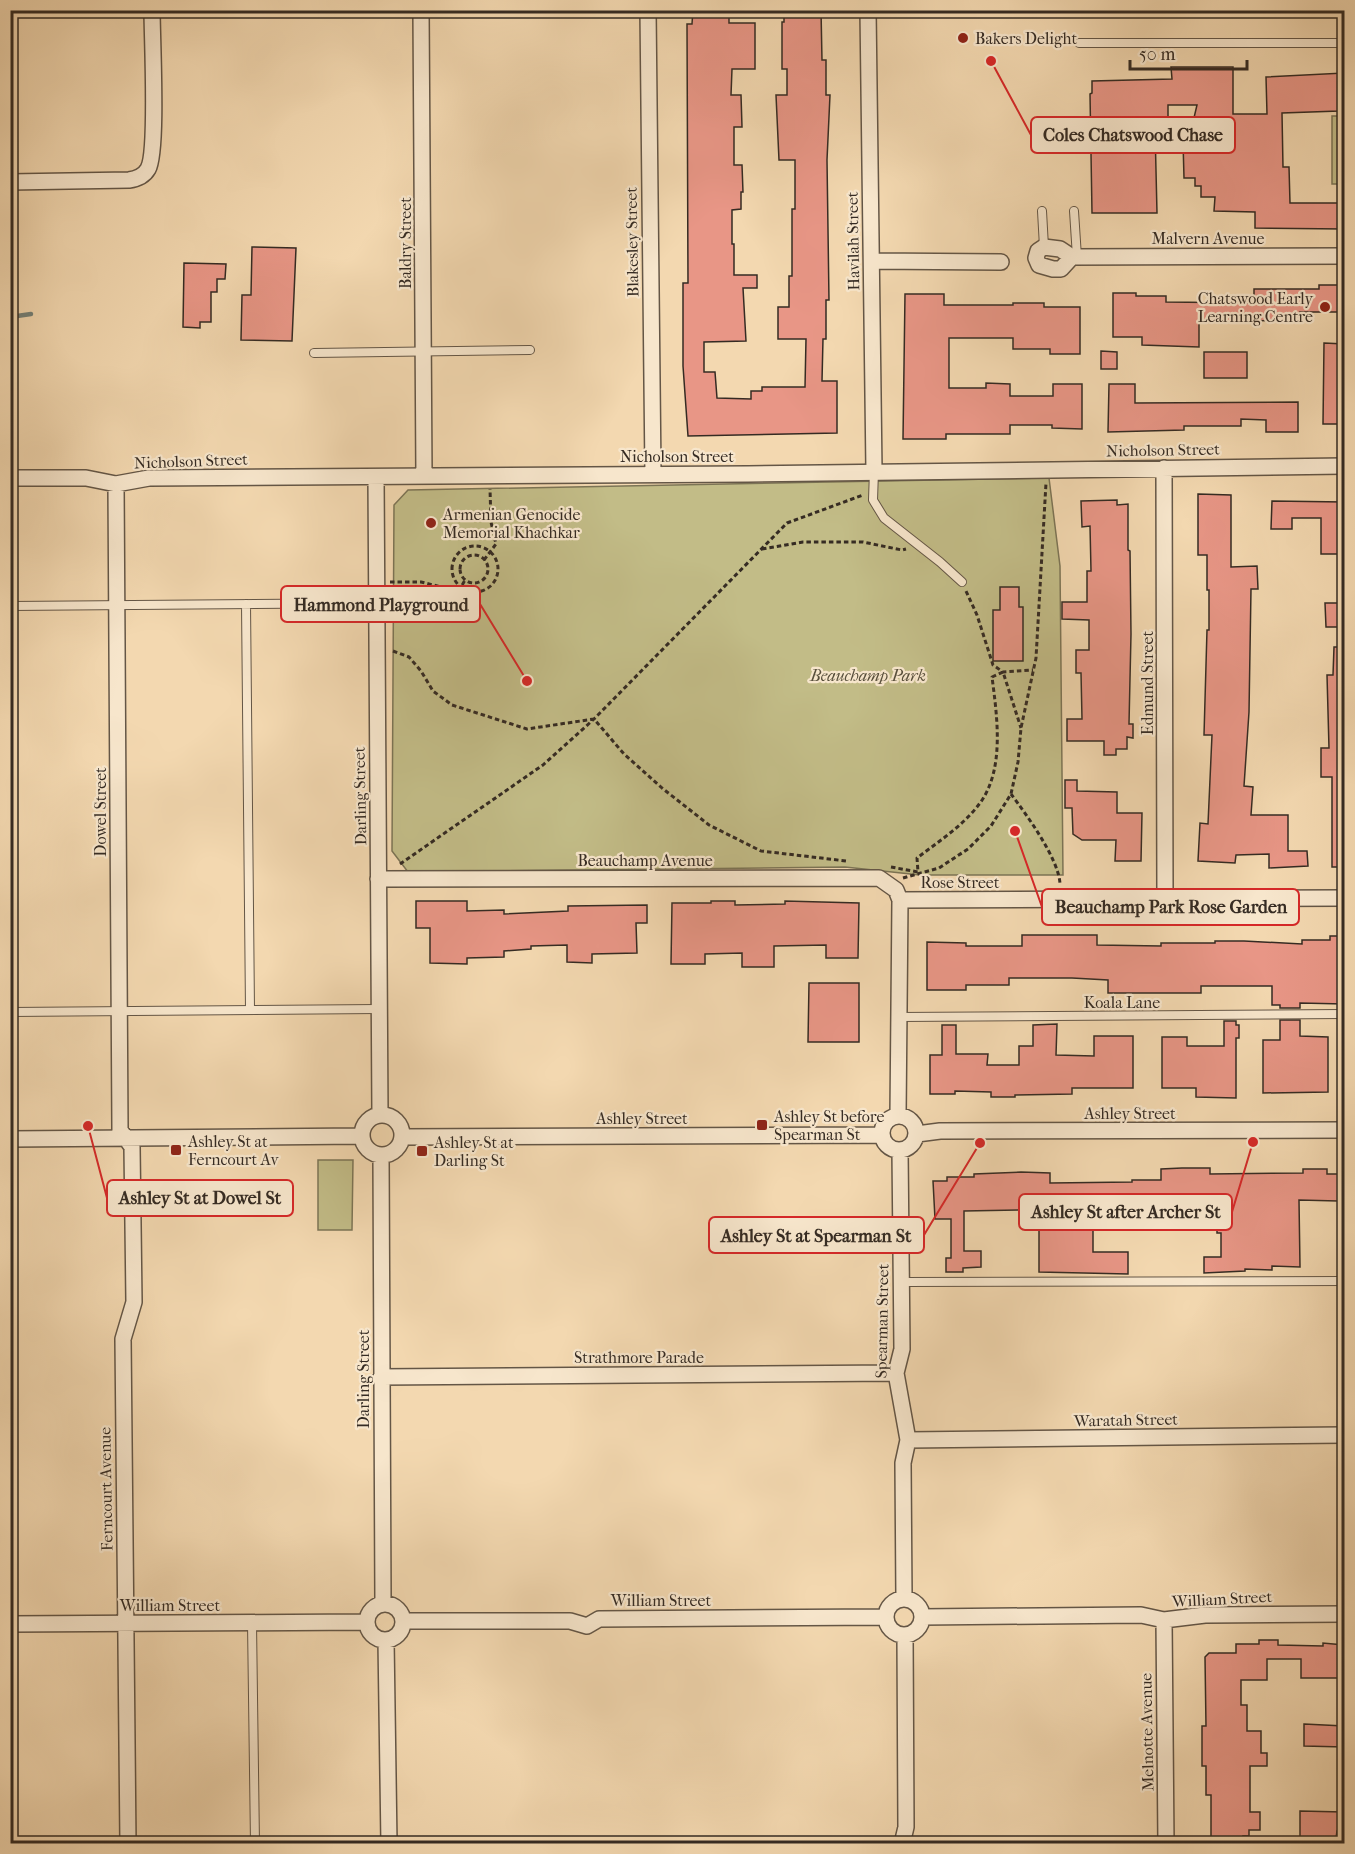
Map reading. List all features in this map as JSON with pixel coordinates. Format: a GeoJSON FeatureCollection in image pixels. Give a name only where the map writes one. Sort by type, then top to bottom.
{"type":"FeatureCollection","features":[{"type":"Feature","properties":{"kind":"street"},"geometry":{"type":"LineString","coordinates":[[10,182],[129,180],[136,179],[148,170],[153,146],[152,10]]}},
{"type":"Feature","properties":{"kind":"street","name":"Baldry Street"},"geometry":{"type":"LineString","coordinates":[[421,10],[424,476]]}},
{"type":"Feature","properties":{"kind":"street","name":"Blakesley Street"},"geometry":{"type":"LineString","coordinates":[[648,10],[652,474]]}},
{"type":"Feature","properties":{"kind":"street","name":"Havilah Street"},"geometry":{"type":"LineString","coordinates":[[868,10],[874,471]]}},
{"type":"Feature","properties":{"kind":"street","name":"Malvern Avenue"},"geometry":{"type":"LineString","coordinates":[[1044,247],[1038,251],[1036,258],[1039,265],[1061,268],[1074,257],[1344,256]]}},
{"type":"Feature","properties":{"kind":"street"},"geometry":{"type":"LineString","coordinates":[[872,261],[1001,262]]}},
{"type":"Feature","properties":{"kind":"street","name":"Nicholson Street"},"geometry":{"type":"LineString","coordinates":[[10,478],[86,478],[116,484],[149,478],[748,474],[1344,466]]}},
{"type":"Feature","properties":{"kind":"street","name":"Edmund Street"},"geometry":{"type":"LineString","coordinates":[[1164,468],[1165,898]]}},
{"type":"Feature","properties":{"kind":"street","name":"Darling Street"},"geometry":{"type":"LineString","coordinates":[[376,477],[380,1114]]}},
{"type":"Feature","properties":{"kind":"street","name":"Dowel Street"},"geometry":{"type":"LineString","coordinates":[[116,484],[120,1130],[126,1139]]}},
{"type":"Feature","properties":{"kind":"street","name":"Beauchamp Avenue"},"geometry":{"type":"LineString","coordinates":[[378,879],[868,877],[879,878],[889,883]]}},
{"type":"Feature","properties":{"kind":"street"},"geometry":{"type":"LineString","coordinates":[[889,883],[896,890],[900,900],[898,1116]]}},
{"type":"Feature","properties":{"kind":"street","name":"Rose Street"},"geometry":{"type":"LineString","coordinates":[[900,900],[1344,897]]}},
{"type":"Feature","properties":{"kind":"street"},"geometry":{"type":"LineString","coordinates":[[380,1114],[397,1120],[402,1137],[396,1150],[381,1155],[375,1154],[366,1147],[361,1136],[364,1124],[380,1114]]}},
{"type":"Feature","properties":{"kind":"street"},"geometry":{"type":"LineString","coordinates":[[898,1116],[911,1120],[916,1129],[911,1146],[900,1150],[890,1147],[882,1135],[886,1122],[898,1116]]}},
{"type":"Feature","properties":{"kind":"street","name":"Ashley Street"},"geometry":{"type":"LineString","coordinates":[[916,1134],[940,1131],[1344,1130]]}},
{"type":"Feature","properties":{"kind":"street","name":"Ashley Street"},"geometry":{"type":"LineString","coordinates":[[402,1137],[882,1135]]}},
{"type":"Feature","properties":{"kind":"street"},"geometry":{"type":"LineString","coordinates":[[10,1139],[361,1136]]}},
{"type":"Feature","properties":{"kind":"street","name":"Ferncourt Avenue"},"geometry":{"type":"LineString","coordinates":[[126,1139],[132,1147],[134,1302],[123,1340],[128,1844]]}},
{"type":"Feature","properties":{"kind":"street","name":"Spearman Street"},"geometry":{"type":"LineString","coordinates":[[900,1150],[902,1349],[896,1373],[909,1440],[903,1463],[904,1599]]}},
{"type":"Feature","properties":{"kind":"street","name":"Darling Street"},"geometry":{"type":"LineString","coordinates":[[381,1155],[383,1604]]}},
{"type":"Feature","properties":{"kind":"street","name":"Strathmore Parade"},"geometry":{"type":"LineString","coordinates":[[381,1377],[896,1373]]}},
{"type":"Feature","properties":{"kind":"street","name":"Waratah Street"},"geometry":{"type":"LineString","coordinates":[[909,1440],[1344,1435]]}},
{"type":"Feature","properties":{"kind":"street"},"geometry":{"type":"LineString","coordinates":[[904,1599],[916,1605],[922,1617],[915,1632],[905,1635],[892,1630],[886,1617],[891,1605],[904,1599]]}},
{"type":"Feature","properties":{"kind":"street"},"geometry":{"type":"LineString","coordinates":[[383,1604],[397,1608],[403,1622],[400,1632],[386,1640],[370,1633],[366,1622],[371,1610],[383,1604]]}},
{"type":"Feature","properties":{"kind":"street","name":"William Street"},"geometry":{"type":"LineString","coordinates":[[922,1617],[1141,1615],[1164,1620],[1205,1615],[1344,1614]]}},
{"type":"Feature","properties":{"kind":"street","name":"William Street"},"geometry":{"type":"LineString","coordinates":[[403,1622],[570,1621],[588,1626],[599,1619],[886,1617]]}},
{"type":"Feature","properties":{"kind":"street","name":"Melnotte Avenue"},"geometry":{"type":"LineString","coordinates":[[1164,1620],[1166,1844]]}},
{"type":"Feature","properties":{"kind":"street","name":"William Street"},"geometry":{"type":"LineString","coordinates":[[10,1624],[366,1622]]}},
{"type":"Feature","properties":{"kind":"street"},"geometry":{"type":"LineString","coordinates":[[902,1844],[906,1827],[905,1635]]}},
{"type":"Feature","properties":{"kind":"street"},"geometry":{"type":"LineString","coordinates":[[386,1640],[389,1844]]}},
{"type":"Feature","properties":{"kind":"lane"},"geometry":{"type":"LineString","coordinates":[[1079,43],[1344,43]]}},
{"type":"Feature","properties":{"kind":"lane"},"geometry":{"type":"LineString","coordinates":[[1042,211],[1044,247]]}},
{"type":"Feature","properties":{"kind":"lane"},"geometry":{"type":"LineString","coordinates":[[1074,211],[1074,257]]}},
{"type":"Feature","properties":{"kind":"lane"},"geometry":{"type":"LineString","coordinates":[[314,353],[530,350]]}},
{"type":"Feature","properties":{"kind":"lane"},"geometry":{"type":"LineString","coordinates":[[874,471],[875,506],[884,518],[962,582]]}},
{"type":"Feature","properties":{"kind":"lane"},"geometry":{"type":"LineString","coordinates":[[10,606],[376,603]]}},
{"type":"Feature","properties":{"kind":"lane"},"geometry":{"type":"LineString","coordinates":[[246,604],[250,1010]]}},
{"type":"Feature","properties":{"kind":"lane"},"geometry":{"type":"LineString","coordinates":[[10,1012],[379,1009]]}},
{"type":"Feature","properties":{"kind":"lane","name":"Koala Lane"},"geometry":{"type":"LineString","coordinates":[[899,1017],[1344,1014]]}},
{"type":"Feature","properties":{"kind":"lane"},"geometry":{"type":"LineString","coordinates":[[901,1282],[1344,1281]]}},
{"type":"Feature","properties":{"kind":"lane"},"geometry":{"type":"LineString","coordinates":[[252,1623],[255,1844]]}},
{"type":"Feature","properties":{"kind":"path"},"geometry":{"type":"LineString","coordinates":[[889,883],[918,872],[939,868],[968,849],[991,826],[1011,794],[1018,762],[1021,728],[1036,658],[1046,470]]}},
{"type":"Feature","properties":{"kind":"path"},"geometry":{"type":"LineString","coordinates":[[484,560],[496,544],[491,522],[490,476]]}},
{"type":"Feature","properties":{"kind":"path"},"geometry":{"type":"LineString","coordinates":[[378,879],[543,765],[594,719],[787,523],[873,491]]}},
{"type":"Feature","properties":{"kind":"path"},"geometry":{"type":"LineString","coordinates":[[761,549],[803,542],[863,542],[902,550],[920,546]]}},
{"type":"Feature","properties":{"kind":"path"},"geometry":{"type":"LineString","coordinates":[[480,547],[490,553],[496,562],[497,569],[493,582],[481,591],[460,587],[452,574],[452,566],[459,553],[465,548],[480,547]]}},
{"type":"Feature","properties":{"kind":"path"},"geometry":{"type":"LineString","coordinates":[[478,555],[484,560],[488,570],[485,578],[473,583],[465,580],[460,567],[465,558],[478,555]]}},
{"type":"Feature","properties":{"kind":"path"},"geometry":{"type":"LineString","coordinates":[[376,582],[421,582],[454,590],[460,587],[465,580]]}},
{"type":"Feature","properties":{"kind":"path"},"geometry":{"type":"LineString","coordinates":[[962,582],[977,615],[993,665],[1003,672],[1021,728]]}},
{"type":"Feature","properties":{"kind":"path"},"geometry":{"type":"LineString","coordinates":[[377,646],[409,657],[433,691],[452,705],[527,729],[594,719]]}},
{"type":"Feature","properties":{"kind":"path"},"geometry":{"type":"LineString","coordinates":[[918,872],[917,858],[968,817],[981,802],[990,784],[998,743],[992,676],[1003,672],[1033,670]]}},
{"type":"Feature","properties":{"kind":"path"},"geometry":{"type":"LineString","coordinates":[[594,719],[624,754],[709,825],[761,851],[852,862]]}},
{"type":"Feature","properties":{"kind":"path"},"geometry":{"type":"LineString","coordinates":[[1011,794],[1031,820],[1059,874],[1060,899]]}},
{"type":"Feature","properties":{"kind":"path"},"geometry":{"type":"LineString","coordinates":[[887,867],[918,872]]}},
{"type":"Feature","properties":{"kind":"green space"},"geometry":{"type":"Polygon","coordinates":[[[1332,116],[1344,116],[1344,184],[1332,184],[1332,116]]]}},
{"type":"Feature","properties":{"kind":"green space","name":"Beauchamp Park"},"geometry":{"type":"Polygon","coordinates":[[[1049,478],[1060,566],[1063,875],[920,875],[845,867],[408,872],[392,851],[394,505],[408,490],[1049,478]]]}},
{"type":"Feature","properties":{"kind":"green space"},"geometry":{"type":"Polygon","coordinates":[[[318,1160],[353,1160],[352,1230],[318,1230],[318,1160]]]}},
{"type":"Feature","properties":{"kind":"building"},"geometry":{"type":"Polygon","coordinates":[[[693,10],[729,10],[729,23],[755,23],[755,69],[732,69],[731,95],[741,95],[742,127],[734,127],[734,165],[742,165],[743,192],[741,192],[741,209],[732,210],[732,244],[734,244],[734,275],[757,275],[757,288],[743,288],[746,341],[704,342],[704,372],[715,372],[717,398],[751,399],[751,391],[762,391],[762,387],[805,387],[806,339],[778,339],[778,307],[789,307],[789,276],[792,276],[795,160],[779,160],[776,95],[787,95],[787,69],[782,69],[784,10],[821,10],[822,60],[826,60],[826,95],[830,95],[827,160],[829,300],[826,300],[826,339],[823,339],[822,381],[837,381],[837,433],[688,436],[683,366],[683,283],[688,283],[687,24],[692,24],[693,10]]]}},
{"type":"Feature","properties":{"kind":"building"},"geometry":{"type":"Polygon","coordinates":[[[1171,67],[1233,67],[1233,114],[1267,114],[1266,77],[1344,73],[1344,108],[1339,108],[1339,111],[1282,113],[1283,167],[1289,167],[1290,203],[1344,203],[1344,229],[1255,228],[1255,212],[1214,211],[1215,197],[1201,197],[1201,186],[1195,186],[1195,178],[1184,178],[1183,141],[1197,140],[1193,122],[1197,105],[1168,105],[1168,128],[1155,128],[1157,213],[1092,213],[1090,94],[1092,93],[1092,81],[1172,79],[1171,67]]]}},
{"type":"Feature","properties":{"kind":"building"},"geometry":{"type":"Polygon","coordinates":[[[252,247],[296,248],[292,341],[241,340],[242,295],[251,295],[252,247]]]}},
{"type":"Feature","properties":{"kind":"building"},"geometry":{"type":"Polygon","coordinates":[[[184,263],[226,264],[225,279],[217,279],[217,292],[211,292],[211,322],[200,322],[200,328],[183,327],[184,263]]]}},
{"type":"Feature","properties":{"kind":"building"},"geometry":{"type":"Polygon","coordinates":[[[1319,285],[1344,285],[1344,312],[1300,312],[1300,320],[1199,322],[1199,347],[1142,345],[1142,337],[1113,337],[1113,293],[1166,296],[1166,302],[1254,303],[1254,289],[1319,289],[1319,285]]]}},
{"type":"Feature","properties":{"kind":"building"},"geometry":{"type":"Polygon","coordinates":[[[905,294],[944,294],[944,305],[1044,303],[1044,307],[1080,307],[1080,354],[1050,354],[1050,349],[1013,349],[1013,338],[949,338],[949,388],[986,388],[986,383],[1010,384],[1010,396],[1053,396],[1053,384],[1082,384],[1082,429],[1052,428],[1052,425],[1010,425],[1010,434],[946,434],[946,439],[903,439],[905,294]]]}},
{"type":"Feature","properties":{"kind":"building"},"geometry":{"type":"Polygon","coordinates":[[[1324,343],[1344,344],[1344,424],[1323,424],[1324,343]]]}},
{"type":"Feature","properties":{"kind":"building"},"geometry":{"type":"Polygon","coordinates":[[[1101,351],[1117,352],[1117,369],[1101,369],[1101,351]]]}},
{"type":"Feature","properties":{"kind":"building"},"geometry":{"type":"Polygon","coordinates":[[[1204,352],[1247,352],[1247,378],[1204,378],[1204,352]]]}},
{"type":"Feature","properties":{"kind":"building"},"geometry":{"type":"Polygon","coordinates":[[[1109,384],[1135,384],[1135,403],[1298,402],[1298,432],[1266,432],[1266,420],[1241,419],[1241,426],[1184,426],[1184,430],[1108,432],[1109,384]]]}},
{"type":"Feature","properties":{"kind":"building"},"geometry":{"type":"Polygon","coordinates":[[[1198,494],[1231,495],[1231,567],[1257,566],[1258,589],[1251,589],[1249,712],[1244,786],[1253,787],[1251,815],[1288,815],[1288,851],[1307,851],[1308,866],[1269,868],[1269,854],[1236,855],[1235,863],[1198,861],[1200,823],[1208,824],[1212,735],[1204,735],[1209,590],[1207,590],[1207,555],[1198,555],[1198,494]]]}},
{"type":"Feature","properties":{"kind":"building"},"geometry":{"type":"Polygon","coordinates":[[[1117,500],[1117,505],[1128,504],[1131,634],[1129,724],[1133,724],[1133,738],[1127,737],[1127,749],[1116,749],[1116,755],[1104,755],[1104,741],[1067,741],[1067,719],[1082,719],[1081,673],[1076,673],[1076,650],[1089,650],[1089,620],[1062,619],[1062,602],[1087,602],[1087,571],[1091,571],[1090,526],[1082,527],[1081,501],[1117,500]]]}},
{"type":"Feature","properties":{"kind":"building"},"geometry":{"type":"Polygon","coordinates":[[[1272,501],[1344,502],[1344,554],[1321,554],[1321,518],[1292,518],[1292,529],[1271,529],[1272,501]]]}},
{"type":"Feature","properties":{"kind":"building"},"geometry":{"type":"Polygon","coordinates":[[[1000,587],[1019,587],[1019,607],[1023,607],[1023,661],[993,661],[993,610],[1000,610],[1000,587]]]}},
{"type":"Feature","properties":{"kind":"building"},"geometry":{"type":"Polygon","coordinates":[[[1325,603],[1344,603],[1344,627],[1326,627],[1325,603]]]}},
{"type":"Feature","properties":{"kind":"building"},"geometry":{"type":"Polygon","coordinates":[[[1334,647],[1344,647],[1344,867],[1332,867],[1332,777],[1321,777],[1321,748],[1329,748],[1327,675],[1333,675],[1334,647]]]}},
{"type":"Feature","properties":{"kind":"building"},"geometry":{"type":"Polygon","coordinates":[[[1065,780],[1077,780],[1077,791],[1117,792],[1117,813],[1142,813],[1141,861],[1115,861],[1116,840],[1082,840],[1073,834],[1072,808],[1065,808],[1065,780]]]}},
{"type":"Feature","properties":{"kind":"building"},"geometry":{"type":"Polygon","coordinates":[[[416,901],[467,901],[467,911],[504,910],[504,914],[568,911],[568,906],[647,905],[647,923],[636,923],[637,953],[592,954],[592,963],[567,962],[567,945],[531,946],[531,949],[504,951],[504,957],[467,958],[467,964],[430,963],[430,928],[416,928],[416,901]]]}},
{"type":"Feature","properties":{"kind":"building"},"geometry":{"type":"Polygon","coordinates":[[[711,901],[735,901],[735,905],[785,904],[785,901],[859,903],[858,958],[826,958],[826,945],[774,946],[774,967],[742,967],[742,953],[705,954],[705,964],[671,964],[672,903],[711,903],[711,901]]]}},
{"type":"Feature","properties":{"kind":"building"},"geometry":{"type":"Polygon","coordinates":[[[1022,935],[1097,935],[1097,945],[1161,946],[1161,943],[1215,943],[1215,941],[1302,944],[1302,940],[1330,940],[1330,936],[1344,936],[1344,1004],[1300,1003],[1300,1008],[1280,1008],[1280,1005],[1272,1005],[1272,986],[1201,986],[1201,993],[1108,993],[1108,980],[1072,978],[1009,978],[1009,985],[966,985],[966,990],[927,990],[927,942],[966,943],[966,946],[1022,946],[1022,935]]]}},
{"type":"Feature","properties":{"kind":"building"},"geometry":{"type":"Polygon","coordinates":[[[809,983],[859,983],[859,1042],[808,1042],[809,983]]]}},
{"type":"Feature","properties":{"kind":"building"},"geometry":{"type":"Polygon","coordinates":[[[1280,1020],[1300,1020],[1300,1036],[1328,1037],[1328,1092],[1263,1093],[1263,1040],[1280,1040],[1280,1020]]]}},
{"type":"Feature","properties":{"kind":"building"},"geometry":{"type":"Polygon","coordinates":[[[1224,1021],[1236,1021],[1236,1025],[1239,1025],[1239,1038],[1236,1038],[1236,1098],[1196,1097],[1196,1088],[1162,1088],[1162,1037],[1187,1037],[1187,1046],[1224,1046],[1224,1021]]]}},
{"type":"Feature","properties":{"kind":"building"},"geometry":{"type":"Polygon","coordinates":[[[1057,1024],[1056,1055],[1094,1056],[1094,1036],[1133,1036],[1133,1088],[1072,1088],[1072,1094],[1015,1095],[1015,1097],[991,1097],[991,1092],[955,1091],[955,1094],[930,1094],[930,1055],[942,1055],[942,1025],[956,1025],[956,1054],[988,1054],[987,1065],[1019,1065],[1019,1046],[1033,1046],[1033,1025],[1057,1024]]]}},
{"type":"Feature","properties":{"kind":"building"},"geometry":{"type":"Polygon","coordinates":[[[1210,1168],[1210,1174],[1303,1173],[1303,1169],[1327,1169],[1327,1174],[1338,1174],[1338,1201],[1299,1200],[1300,1267],[1272,1266],[1272,1270],[1245,1269],[1245,1271],[1204,1273],[1204,1257],[1221,1257],[1221,1233],[1217,1233],[1217,1218],[1178,1218],[1178,1222],[1124,1220],[1124,1228],[1093,1228],[1093,1252],[1128,1252],[1128,1274],[1039,1272],[1039,1223],[1021,1223],[1021,1210],[964,1211],[964,1251],[981,1251],[981,1267],[963,1268],[963,1272],[946,1272],[946,1258],[951,1258],[951,1219],[935,1219],[933,1181],[947,1181],[947,1177],[974,1177],[974,1174],[1021,1172],[1050,1173],[1050,1183],[1132,1182],[1132,1180],[1161,1180],[1161,1169],[1210,1168]]]}},
{"type":"Feature","properties":{"kind":"building"},"geometry":{"type":"Polygon","coordinates":[[[1259,1640],[1278,1640],[1278,1645],[1323,1646],[1323,1643],[1344,1645],[1344,1678],[1301,1678],[1301,1659],[1267,1659],[1267,1680],[1241,1680],[1241,1705],[1247,1705],[1247,1731],[1261,1731],[1261,1753],[1267,1753],[1267,1766],[1250,1766],[1250,1812],[1260,1812],[1260,1830],[1249,1830],[1249,1836],[1243,1836],[1243,1844],[1211,1844],[1211,1795],[1206,1795],[1206,1766],[1202,1766],[1202,1726],[1206,1726],[1205,1657],[1209,1653],[1236,1653],[1236,1644],[1259,1644],[1259,1640]]]}},
{"type":"Feature","properties":{"kind":"building"},"geometry":{"type":"Polygon","coordinates":[[[1304,1724],[1344,1726],[1344,1747],[1304,1746],[1304,1724]]]}},
{"type":"Feature","properties":{"kind":"building"},"geometry":{"type":"Polygon","coordinates":[[[1300,1811],[1343,1812],[1342,1831],[1337,1831],[1336,1838],[1300,1838],[1300,1811]]]}},
{"type":"Feature","properties":{"kind":"waterway"},"geometry":{"type":"LineString","coordinates":[[10,317],[31,314]]}},
{"type":"Feature","properties":{"kind":"place","name":"Bakers Delight"},"geometry":{"type":"Point","coordinates":[963,38]}},
{"type":"Feature","properties":{"kind":"place","name":"Coles Chatswood Chase"},"geometry":{"type":"Point","coordinates":[991,61]}},
{"type":"Feature","properties":{"kind":"place","name":"Chatswood Early Learning Centre"},"geometry":{"type":"Point","coordinates":[1325,307]}},
{"type":"Feature","properties":{"kind":"place","name":"Armenian Genocide Memorial Khachkar"},"geometry":{"type":"Point","coordinates":[431,523]}},
{"type":"Feature","properties":{"kind":"place","name":"Hammond Playground"},"geometry":{"type":"Point","coordinates":[527,681]}},
{"type":"Feature","properties":{"kind":"place","name":"Beauchamp Park Rose Garden"},"geometry":{"type":"Point","coordinates":[1015,831]}},
{"type":"Feature","properties":{"kind":"place","name":"Ashley St before Spearman St"},"geometry":{"type":"Point","coordinates":[762,1125]}},
{"type":"Feature","properties":{"kind":"place","name":"Ashley St at Dowel St"},"geometry":{"type":"Point","coordinates":[88,1126]}},
{"type":"Feature","properties":{"kind":"place","name":"Ashley St after Archer St"},"geometry":{"type":"Point","coordinates":[1253,1142]}},
{"type":"Feature","properties":{"kind":"place","name":"Ashley St at Spearman St"},"geometry":{"type":"Point","coordinates":[980,1143]}},
{"type":"Feature","properties":{"kind":"place","name":"Ashley St at Ferncourt Av"},"geometry":{"type":"Point","coordinates":[176,1150]}},
{"type":"Feature","properties":{"kind":"place","name":"Ashley St at Darling St"},"geometry":{"type":"Point","coordinates":[422,1151]}}]}
